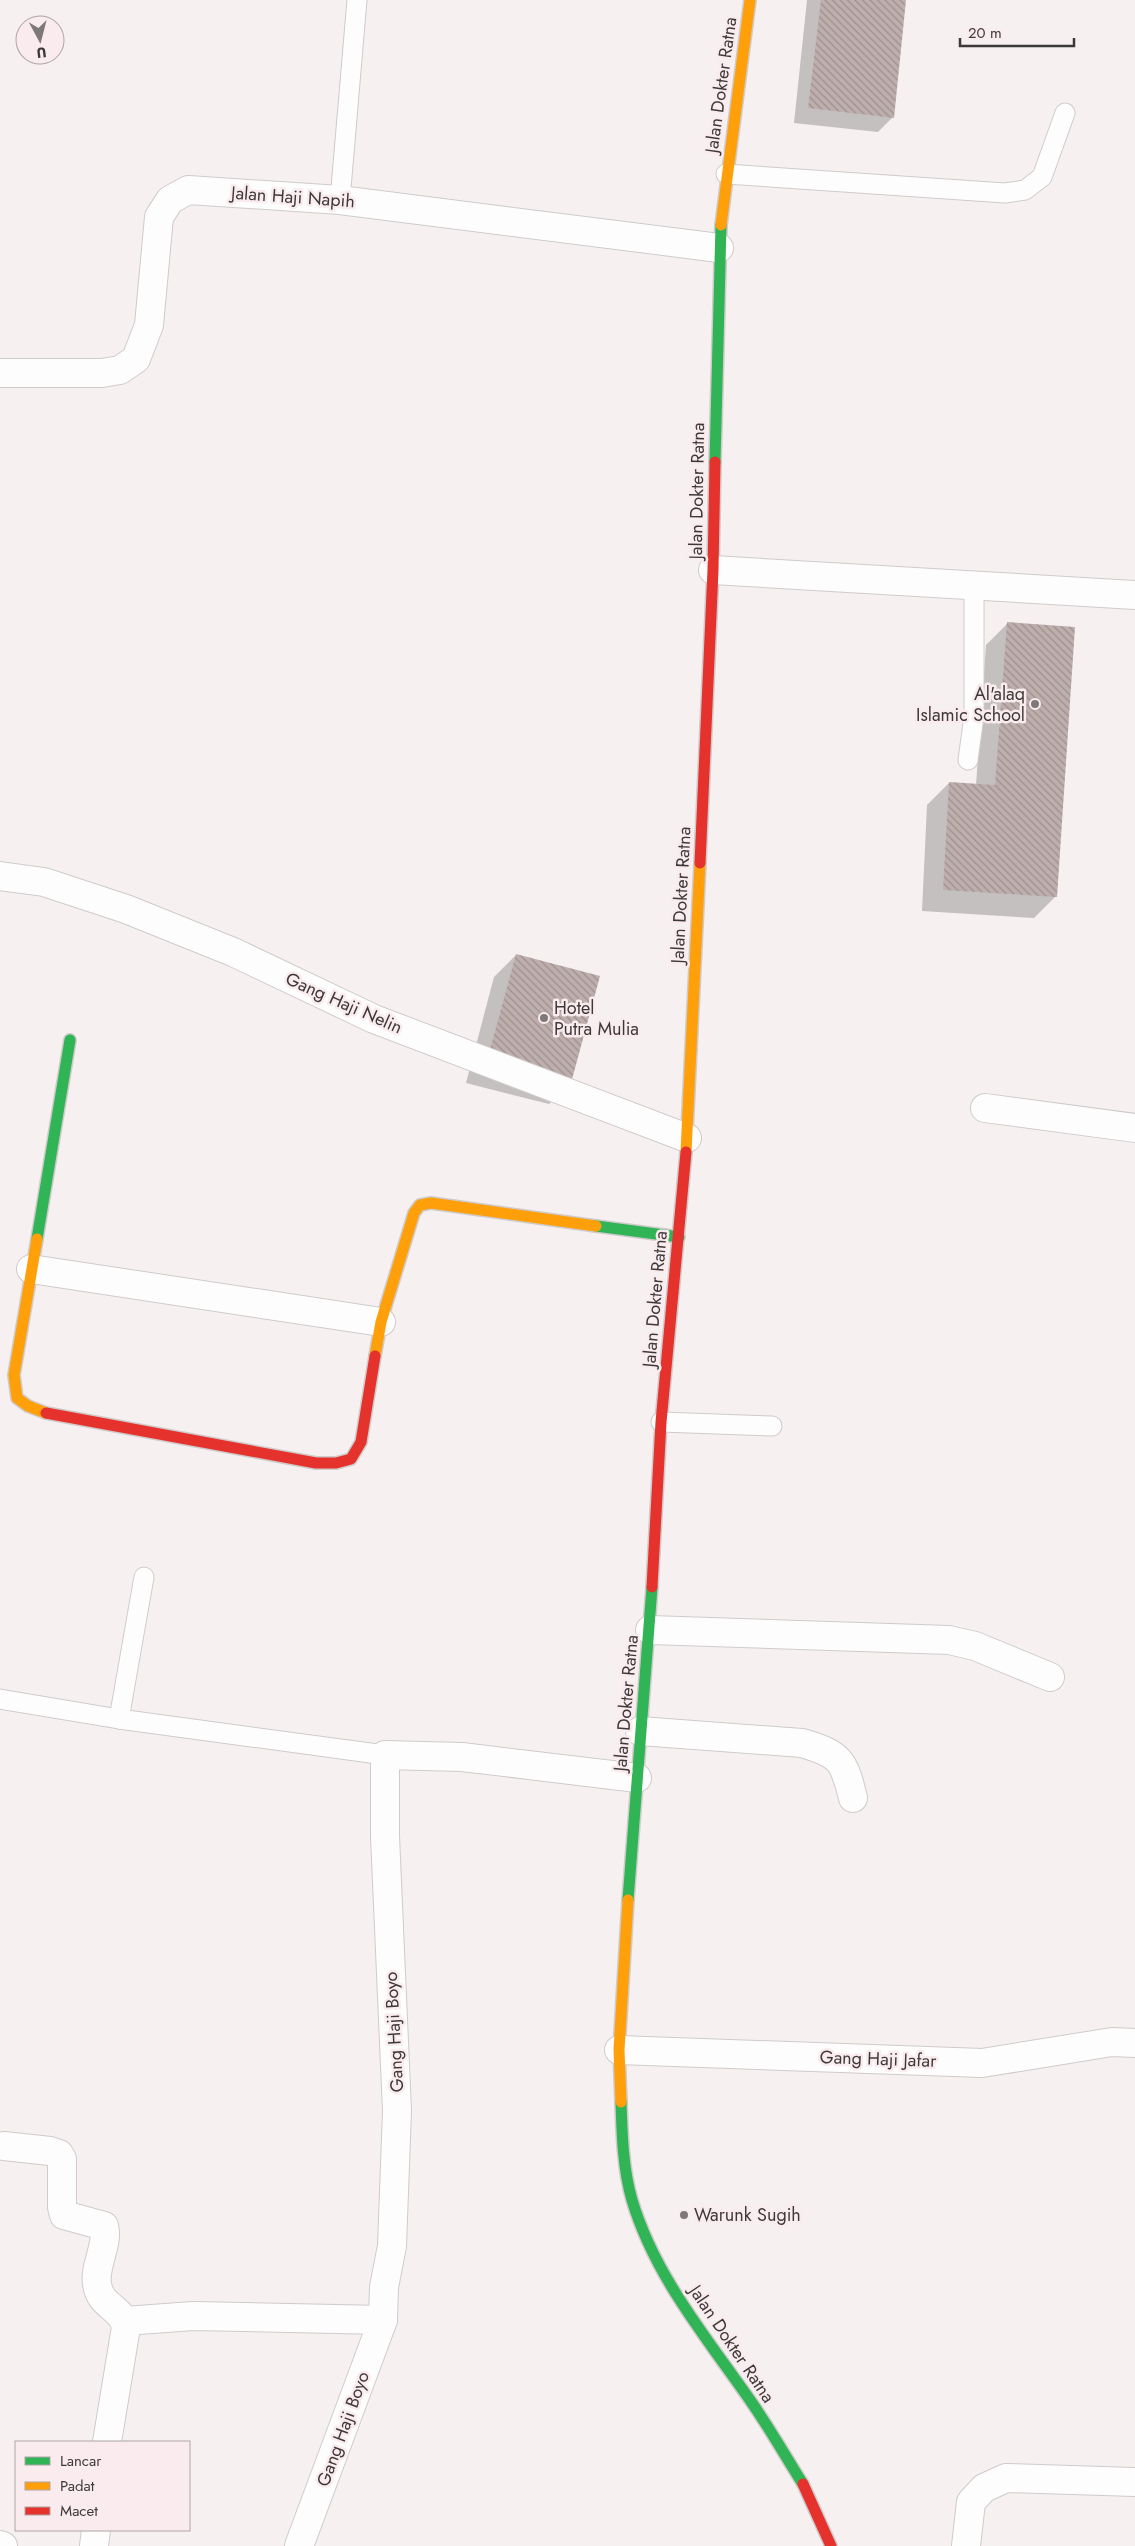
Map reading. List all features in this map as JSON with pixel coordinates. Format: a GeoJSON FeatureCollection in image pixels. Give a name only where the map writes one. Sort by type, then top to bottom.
{"type":"FeatureCollection","features":[{"type":"Feature","properties":{"kind":"street","name":"Jalan Dokter Ratna"},"geometry":{"type":"LineString","coordinates":[[750,0],[726,174],[719,248],[713,570],[687,1138],[661,1422],[650,1630],[640,1731],[618,2050],[622,2148],[632,2200],[651,2249],[689,2316],[753,2404],[806,2490],[831,2546]]}},
{"type":"Feature","properties":{"kind":"street","name":"Jalan Haji Napih"},"geometry":{"type":"LineString","coordinates":[[0,373],[102,373],[120,370],[136,359],[149,325],[159,217],[170,200],[188,190],[340,200],[719,248]]}},
{"type":"Feature","properties":{"kind":"street"},"geometry":{"type":"LineString","coordinates":[[713,570],[1135,595]]}},
{"type":"Feature","properties":{"kind":"street","name":"Gang Haji Nelin"},"geometry":{"type":"LineString","coordinates":[[0,876],[44,882],[126,909],[233,952],[374,1019],[687,1138]]}},
{"type":"Feature","properties":{"kind":"street"},"geometry":{"type":"LineString","coordinates":[[70,1040],[14,1375],[17,1398],[28,1406],[46,1413],[316,1463],[336,1463],[351,1459],[361,1442],[381,1322],[414,1213],[420,1205],[431,1203],[678,1237]]}},
{"type":"Feature","properties":{"kind":"street"},"geometry":{"type":"LineString","coordinates":[[985,1108],[1135,1128]]}},
{"type":"Feature","properties":{"kind":"street"},"geometry":{"type":"LineString","coordinates":[[31,1269],[381,1322]]}},
{"type":"Feature","properties":{"kind":"street"},"geometry":{"type":"LineString","coordinates":[[650,1630],[949,1640],[975,1646],[1050,1677]]}},
{"type":"Feature","properties":{"kind":"street"},"geometry":{"type":"LineString","coordinates":[[640,1731],[802,1743],[826,1750],[843,1764],[853,1798]]}},
{"type":"Feature","properties":{"kind":"street"},"geometry":{"type":"LineString","coordinates":[[385,1755],[462,1757],[637,1778]]}},
{"type":"Feature","properties":{"kind":"street","name":"Gang Haji Boyo"},"geometry":{"type":"LineString","coordinates":[[299,2546],[383,2320],[384,2287],[392,2246],[397,2111],[385,1836],[385,1755]]}},
{"type":"Feature","properties":{"kind":"street","name":"Gang Haji Jafar"},"geometry":{"type":"LineString","coordinates":[[618,2050],[982,2063],[1112,2042],[1135,2043]]}},
{"type":"Feature","properties":{"kind":"street"},"geometry":{"type":"LineString","coordinates":[[4,2146],[50,2151],[59,2154],[62,2159],[62,2208],[64,2215],[104,2226],[96,2282],[104,2302],[125,2321],[126,2327],[107,2441]]}},
{"type":"Feature","properties":{"kind":"street"},"geometry":{"type":"LineString","coordinates":[[125,2321],[193,2316],[383,2320]]}},
{"type":"Feature","properties":{"kind":"street"},"geometry":{"type":"LineString","coordinates":[[966,2546],[972,2502],[984,2488],[1006,2478],[1135,2482]]}},
{"type":"Feature","properties":{"kind":"street"},"geometry":{"type":"LineString","coordinates":[[94,2546],[96,2531]]}},
{"type":"Feature","properties":{"kind":"lane"},"geometry":{"type":"LineString","coordinates":[[340,200],[357,0]]}},
{"type":"Feature","properties":{"kind":"lane"},"geometry":{"type":"LineString","coordinates":[[726,174],[1005,193],[1025,190],[1042,177],[1065,113]]}},
{"type":"Feature","properties":{"kind":"lane"},"geometry":{"type":"LineString","coordinates":[[968,760],[974,716],[974,585]]}},
{"type":"Feature","properties":{"kind":"lane"},"geometry":{"type":"LineString","coordinates":[[661,1422],[772,1426]]}},
{"type":"Feature","properties":{"kind":"lane"},"geometry":{"type":"LineString","coordinates":[[119,1719],[144,1577]]}},
{"type":"Feature","properties":{"kind":"lane"},"geometry":{"type":"LineString","coordinates":[[0,1699],[119,1719],[385,1755]]}},
{"type":"Feature","properties":{"kind":"building"},"geometry":{"type":"Polygon","coordinates":[[[821,0],[906,0],[894,118],[808,108],[821,0]]]}},
{"type":"Feature","properties":{"kind":"building","name":"Al'alaq Islamic School"},"geometry":{"type":"Polygon","coordinates":[[[1007,622],[1075,627],[1057,897],[943,890],[949,782],[995,785],[1007,622]]]}},
{"type":"Feature","properties":{"kind":"building","name":"Hotel Putra Mulia"},"geometry":{"type":"Polygon","coordinates":[[[516,954],[600,976],[571,1083],[487,1061],[516,954]]]}},
{"type":"Feature","properties":{"kind":"traffic: fast"},"geometry":{"type":"LineString","coordinates":[[715,462],[721,225]]}},
{"type":"Feature","properties":{"kind":"traffic: fast"},"geometry":{"type":"LineString","coordinates":[[37,1239],[70,1040]]}},
{"type":"Feature","properties":{"kind":"traffic: fast"},"geometry":{"type":"LineString","coordinates":[[596,1226],[679,1237]]}},
{"type":"Feature","properties":{"kind":"traffic: fast"},"geometry":{"type":"LineString","coordinates":[[628,1900],[652,1587]]}},
{"type":"Feature","properties":{"kind":"traffic: fast"},"geometry":{"type":"LineString","coordinates":[[621,2102],[624,2152],[629,2188],[642,2228],[654,2255],[700,2331],[759,2413],[803,2484]]}},
{"type":"Feature","properties":{"kind":"traffic: slow"},"geometry":{"type":"LineString","coordinates":[[721,225],[750,0]]}},
{"type":"Feature","properties":{"kind":"traffic: slow"},"geometry":{"type":"LineString","coordinates":[[686,1152],[700,863]]}},
{"type":"Feature","properties":{"kind":"traffic: slow"},"geometry":{"type":"LineString","coordinates":[[375,1356],[381,1322],[414,1213],[420,1205],[431,1203],[596,1226]]}},
{"type":"Feature","properties":{"kind":"traffic: slow"},"geometry":{"type":"LineString","coordinates":[[37,1239],[14,1375],[17,1398],[28,1406],[46,1413]]}},
{"type":"Feature","properties":{"kind":"traffic: slow"},"geometry":{"type":"LineString","coordinates":[[621,2102],[619,2050],[628,1900]]}},
{"type":"Feature","properties":{"kind":"traffic: jam"},"geometry":{"type":"LineString","coordinates":[[700,863],[713,570],[715,462]]}},
{"type":"Feature","properties":{"kind":"traffic: jam"},"geometry":{"type":"LineString","coordinates":[[652,1587],[661,1422],[686,1152]]}},
{"type":"Feature","properties":{"kind":"traffic: jam"},"geometry":{"type":"LineString","coordinates":[[46,1413],[316,1463],[336,1463],[351,1459],[361,1442],[375,1356]]}},
{"type":"Feature","properties":{"kind":"traffic: jam"},"geometry":{"type":"LineString","coordinates":[[803,2484],[831,2546]]}},
{"type":"Feature","properties":{"kind":"place","name":"Al'alaq Islamic School"},"geometry":{"type":"Point","coordinates":[1035,704]}},
{"type":"Feature","properties":{"kind":"place","name":"Hotel Putra Mulia"},"geometry":{"type":"Point","coordinates":[544,1018]}},
{"type":"Feature","properties":{"kind":"place","name":"Warunk Sugih"},"geometry":{"type":"Point","coordinates":[684,2215]}}]}
